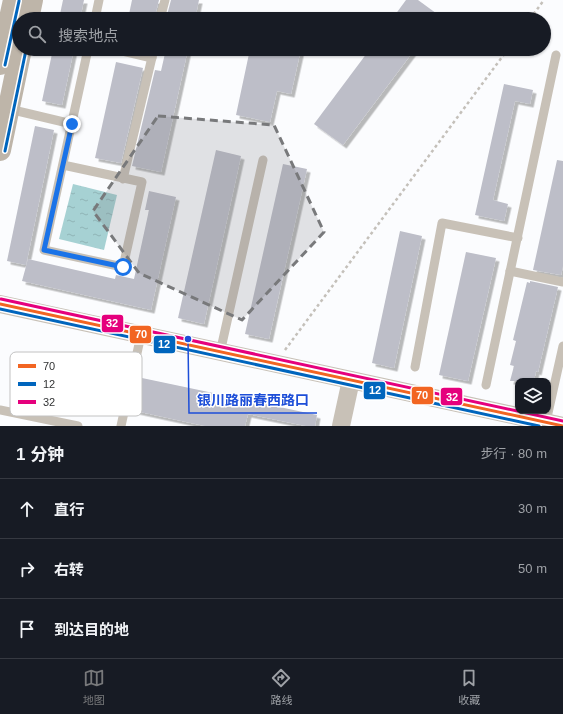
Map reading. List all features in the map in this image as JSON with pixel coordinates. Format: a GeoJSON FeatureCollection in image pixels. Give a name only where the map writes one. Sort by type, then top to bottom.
{"type":"FeatureCollection","features":[{"type":"Feature","properties":{"kind":"main road"},"geometry":{"type":"LineString","coordinates":[[0,64],[14,0]]}},
{"type":"Feature","properties":{"kind":"main road"},"geometry":{"type":"LineString","coordinates":[[29,12],[32,0]]}},
{"type":"Feature","properties":{"kind":"main road"},"geometry":{"type":"LineString","coordinates":[[0,150],[4,108],[19,56]]}},
{"type":"Feature","properties":{"kind":"street"},"geometry":{"type":"LineString","coordinates":[[0,304],[140,341],[220,352],[274,364],[350,385],[515,426]]}},
{"type":"Feature","properties":{"kind":"street"},"geometry":{"type":"LineString","coordinates":[[0,315],[140,341],[350,385],[554,424]]}},
{"type":"Feature","properties":{"kind":"street"},"geometry":{"type":"LineString","coordinates":[[341,426],[350,385]]}},
{"type":"Feature","properties":{"kind":"lane"},"geometry":{"type":"LineString","coordinates":[[96,12],[99,0]]}},
{"type":"Feature","properties":{"kind":"lane"},"geometry":{"type":"LineString","coordinates":[[162,12],[165,0]]}},
{"type":"Feature","properties":{"kind":"lane"},"geometry":{"type":"LineString","coordinates":[[486,386],[556,55]]}},
{"type":"Feature","properties":{"kind":"lane"},"geometry":{"type":"LineString","coordinates":[[63,165],[142,182],[123,267],[44,250],[87,56]]}},
{"type":"Feature","properties":{"kind":"lane"},"geometry":{"type":"LineString","coordinates":[[124,178],[151,56]]}},
{"type":"Feature","properties":{"kind":"lane"},"geometry":{"type":"LineString","coordinates":[[4,108],[72,124]]}},
{"type":"Feature","properties":{"kind":"lane"},"geometry":{"type":"LineString","coordinates":[[220,352],[263,160]]}},
{"type":"Feature","properties":{"kind":"lane"},"geometry":{"type":"LineString","coordinates":[[415,367],[442,223],[518,238]]}},
{"type":"Feature","properties":{"kind":"lane"},"geometry":{"type":"LineString","coordinates":[[510,271],[563,282]]}},
{"type":"Feature","properties":{"kind":"lane"},"geometry":{"type":"LineString","coordinates":[[138,352],[140,341]]}},
{"type":"Feature","properties":{"kind":"lane"},"geometry":{"type":"LineString","coordinates":[[554,424],[563,346]]}},
{"type":"Feature","properties":{"kind":"lane"},"geometry":{"type":"LineString","coordinates":[[0,410],[10,412]]}},
{"type":"Feature","properties":{"kind":"lane"},"geometry":{"type":"LineString","coordinates":[[29,416],[78,426]]}},
{"type":"Feature","properties":{"kind":"lane"},"geometry":{"type":"LineString","coordinates":[[121,426],[123,416]]}},
{"type":"Feature","properties":{"kind":"path"},"geometry":{"type":"LineString","coordinates":[[535,12],[544,0]]}},
{"type":"Feature","properties":{"kind":"path"},"geometry":{"type":"LineString","coordinates":[[274,364],[503,56]]}},
{"type":"Feature","properties":{"kind":"highlighted area"},"geometry":{"type":"Polygon","coordinates":[[[158,116],[274,125],[324,232],[242,320],[139,273],[93,211],[158,116]]]}},
{"type":"Feature","properties":{"kind":"water"},"geometry":{"type":"Polygon","coordinates":[[[73,184],[117,195],[104,250],[59,239],[73,184]]]}},
{"type":"Feature","properties":{"kind":"building"},"geometry":{"type":"Polygon","coordinates":[[[63,0],[84,0],[81,12],[60,12],[63,0]]]}},
{"type":"Feature","properties":{"kind":"building"},"geometry":{"type":"Polygon","coordinates":[[[132,0],[159,0],[156,12],[129,12],[132,0]]]}},
{"type":"Feature","properties":{"kind":"building"},"geometry":{"type":"Polygon","coordinates":[[[171,0],[199,0],[196,12],[168,12],[171,0]]]}},
{"type":"Feature","properties":{"kind":"building"},"geometry":{"type":"Polygon","coordinates":[[[406,0],[418,0],[434,12],[397,12],[406,0]]]}},
{"type":"Feature","properties":{"kind":"building"},"geometry":{"type":"Polygon","coordinates":[[[52,56],[72,56],[62,105],[42,101],[52,56]]]}},
{"type":"Feature","properties":{"kind":"building"},"geometry":{"type":"Polygon","coordinates":[[[164,56],[186,56],[161,172],[132,166],[155,70],[161,71],[164,56]]]}},
{"type":"Feature","properties":{"kind":"building"},"geometry":{"type":"Polygon","coordinates":[[[249,56],[299,56],[291,94],[277,91],[270,122],[236,115],[249,56]]]}},
{"type":"Feature","properties":{"kind":"building"},"geometry":{"type":"Polygon","coordinates":[[[365,56],[410,56],[343,145],[314,124],[365,56]]]}},
{"type":"Feature","properties":{"kind":"building"},"geometry":{"type":"Polygon","coordinates":[[[116,62],[143,68],[121,163],[95,158],[116,62]]]}},
{"type":"Feature","properties":{"kind":"building"},"geometry":{"type":"Polygon","coordinates":[[[504,84],[533,90],[530,104],[515,101],[493,200],[508,204],[504,221],[475,215],[504,84]]]}},
{"type":"Feature","properties":{"kind":"building"},"geometry":{"type":"Polygon","coordinates":[[[35,126],[54,130],[26,265],[7,261],[35,126]]]}},
{"type":"Feature","properties":{"kind":"building"},"geometry":{"type":"Polygon","coordinates":[[[216,150],[241,156],[204,324],[178,318],[216,150]]]}},
{"type":"Feature","properties":{"kind":"building"},"geometry":{"type":"Polygon","coordinates":[[[557,160],[563,161],[563,266],[561,275],[533,270],[557,160]]]}},
{"type":"Feature","properties":{"kind":"building"},"geometry":{"type":"Polygon","coordinates":[[[283,164],[307,169],[269,339],[245,334],[283,164]]]}},
{"type":"Feature","properties":{"kind":"building"},"geometry":{"type":"Polygon","coordinates":[[[149,191],[176,197],[151,310],[22,281],[28,259],[115,279],[116,275],[134,279],[149,210],[145,210],[149,191]]]}},
{"type":"Feature","properties":{"kind":"building"},"geometry":{"type":"Polygon","coordinates":[[[400,231],[422,236],[394,368],[372,363],[400,231]]]}},
{"type":"Feature","properties":{"kind":"building"},"geometry":{"type":"Polygon","coordinates":[[[466,252],[496,258],[468,381],[439,375],[466,252]]]}},
{"type":"Feature","properties":{"kind":"building"},"geometry":{"type":"Polygon","coordinates":[[[530,281],[558,287],[538,372],[536,371],[535,378],[515,378],[515,381],[510,381],[514,366],[510,365],[516,341],[513,340],[527,282],[530,283],[530,281]]]}},
{"type":"Feature","properties":{"kind":"building"},"geometry":{"type":"Polygon","coordinates":[[[142,378],[317,415],[315,426],[306,426],[248,414],[245,426],[205,426],[142,412],[142,378]]]}},
{"type":"Feature","properties":{"kind":"transit line","name":"12"},"geometry":{"type":"LineString","coordinates":[[17,12],[19,1]]}},
{"type":"Feature","properties":{"kind":"transit line","name":"12"},"geometry":{"type":"LineString","coordinates":[[5,65],[12,33]]}},
{"type":"Feature","properties":{"kind":"transit line","name":"12"},"geometry":{"type":"LineString","coordinates":[[5,151],[25,56]]}},
{"type":"Feature","properties":{"kind":"transit line","name":"32"},"geometry":{"type":"LineString","coordinates":[[1,299],[563,421]]}},
{"type":"Feature","properties":{"kind":"transit line","name":"70"},"geometry":{"type":"LineString","coordinates":[[0,304],[563,426]]}},
{"type":"Feature","properties":{"kind":"transit line","name":"12"},"geometry":{"type":"LineString","coordinates":[[0,309],[539,426]]}},
{"type":"Feature","properties":{"kind":"place","name":"银川路丽春西路口"},"geometry":{"type":"Point","coordinates":[188,339]}},
{"type":"Feature","properties":{"kind":"route"},"geometry":{"type":"LineString","coordinates":[[72,124],[44,250],[123,267]]}}]}
